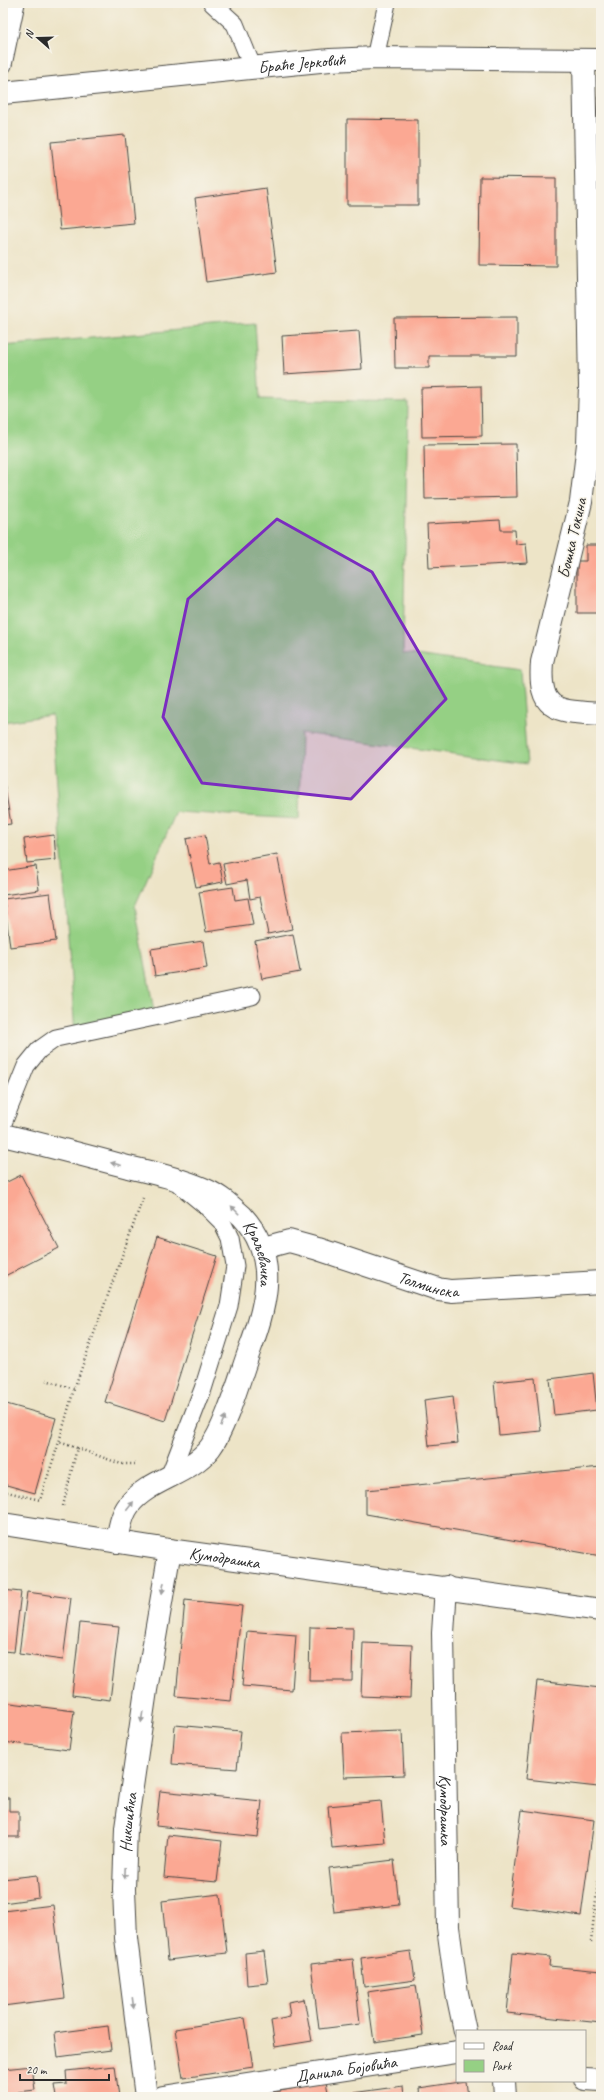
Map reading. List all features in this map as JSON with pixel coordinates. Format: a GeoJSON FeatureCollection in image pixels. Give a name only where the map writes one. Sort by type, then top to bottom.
{"type":"FeatureCollection","features":[{"type":"Feature","properties":{"kind":"street","name":"Браће Јерковић"},"geometry":{"type":"LineString","coordinates":[[3,92],[252,66],[375,58],[592,60]]}},
{"type":"Feature","properties":{"kind":"street","name":"Бошка Токина"},"geometry":{"type":"LineString","coordinates":[[592,60],[590,386],[588,444],[581,502],[542,662],[541,685],[548,701],[556,708],[567,712],[601,714]]}},
{"type":"Feature","properties":{"kind":"street","name":"Краљевачка"},"geometry":{"type":"LineString","coordinates":[[3,1135],[175,1178],[208,1190],[230,1205],[250,1226],[263,1248],[266,1271],[266,1292],[257,1330],[222,1423],[211,1447],[196,1464],[169,1477],[129,1505],[123,1516],[116,1542]]}},
{"type":"Feature","properties":{"kind":"street","name":"Толминска"},"geometry":{"type":"LineString","coordinates":[[263,1248],[289,1241],[318,1249],[438,1289],[451,1291],[601,1282]]}},
{"type":"Feature","properties":{"kind":"street","name":"Кумодрашка"},"geometry":{"type":"LineString","coordinates":[[3,1524],[170,1550],[446,1587],[601,1610]]}},
{"type":"Feature","properties":{"kind":"street","name":"Никшићка"},"geometry":{"type":"LineString","coordinates":[[146,2097],[126,1938],[124,1889],[126,1828],[146,1690],[170,1550]]}},
{"type":"Feature","properties":{"kind":"street","name":"Кумодрашка"},"geometry":{"type":"LineString","coordinates":[[446,1587],[443,1641],[448,1927],[457,1993],[465,2030]]}},
{"type":"Feature","properties":{"kind":"street","name":"Данила Бојовића"},"geometry":{"type":"LineString","coordinates":[[163,2097],[456,2052]]}},
{"type":"Feature","properties":{"kind":"street"},"geometry":{"type":"LineString","coordinates":[[586,2079],[601,2080]]}},
{"type":"Feature","properties":{"kind":"street"},"geometry":{"type":"LineString","coordinates":[[504,2082],[505,2097]]}},
{"type":"Feature","properties":{"kind":"lane"},"geometry":{"type":"LineString","coordinates":[[3,65],[16,3]]}},
{"type":"Feature","properties":{"kind":"lane"},"geometry":{"type":"LineString","coordinates":[[212,3],[235,24],[252,66]]}},
{"type":"Feature","properties":{"kind":"lane"},"geometry":{"type":"LineString","coordinates":[[375,58],[387,3]]}},
{"type":"Feature","properties":{"kind":"lane"},"geometry":{"type":"LineString","coordinates":[[3,1123],[26,1066],[39,1050],[56,1038],[252,996]]}},
{"type":"Feature","properties":{"kind":"lane"},"geometry":{"type":"LineString","coordinates":[[169,1477],[203,1390],[229,1306],[235,1266],[230,1238],[222,1222],[207,1207],[183,1189],[175,1178]]}},
{"type":"Feature","properties":{"kind":"path"},"geometry":{"type":"LineString","coordinates":[[3,1491],[40,1500],[74,1389],[153,1173]]}},
{"type":"Feature","properties":{"kind":"path"},"geometry":{"type":"LineString","coordinates":[[46,1380],[74,1389]]}},
{"type":"Feature","properties":{"kind":"path"},"geometry":{"type":"LineString","coordinates":[[59,1442],[121,1464],[143,1464]]}},
{"type":"Feature","properties":{"kind":"path"},"geometry":{"type":"LineString","coordinates":[[62,1508],[77,1448]]}},
{"type":"Feature","properties":{"kind":"path"},"geometry":{"type":"LineString","coordinates":[[591,1942],[601,1856]]}},
{"type":"Feature","properties":{"kind":"highlighted area"},"geometry":{"type":"Polygon","coordinates":[[[277,519],[372,572],[446,699],[351,799],[202,783],[163,717],[188,599],[277,519]]]}},
{"type":"Feature","properties":{"kind":"green space"},"geometry":{"type":"Polygon","coordinates":[[[255,323],[260,399],[408,402],[403,653],[520,670],[527,764],[301,733],[299,819],[176,812],[135,906],[155,1017],[75,1034],[52,715],[3,722],[3,346],[255,323]]]}},
{"type":"Feature","properties":{"kind":"building"},"geometry":{"type":"Polygon","coordinates":[[[599,84],[601,84],[601,192],[593,192],[599,84]]]}},
{"type":"Feature","properties":{"kind":"building"},"geometry":{"type":"Polygon","coordinates":[[[347,119],[418,120],[418,205],[347,205],[347,119]]]}},
{"type":"Feature","properties":{"kind":"building"},"geometry":{"type":"Polygon","coordinates":[[[125,135],[134,223],[60,230],[51,142],[125,135]]]}},
{"type":"Feature","properties":{"kind":"building"},"geometry":{"type":"Polygon","coordinates":[[[480,177],[556,178],[556,266],[479,265],[480,177]]]}},
{"type":"Feature","properties":{"kind":"building"},"geometry":{"type":"Polygon","coordinates":[[[266,188],[277,272],[206,282],[195,198],[266,188]]]}},
{"type":"Feature","properties":{"kind":"building"},"geometry":{"type":"Polygon","coordinates":[[[596,213],[601,213],[601,290],[596,290],[596,213]]]}},
{"type":"Feature","properties":{"kind":"building"},"geometry":{"type":"Polygon","coordinates":[[[517,317],[517,356],[429,356],[429,368],[395,368],[394,318],[517,317]]]}},
{"type":"Feature","properties":{"kind":"building"},"geometry":{"type":"Polygon","coordinates":[[[359,331],[362,369],[284,374],[282,336],[359,331]]]}},
{"type":"Feature","properties":{"kind":"building"},"geometry":{"type":"Polygon","coordinates":[[[481,386],[482,436],[422,437],[421,388],[481,386]]]}},
{"type":"Feature","properties":{"kind":"building"},"geometry":{"type":"Polygon","coordinates":[[[600,397],[601,454],[597,454],[600,397]]]}},
{"type":"Feature","properties":{"kind":"building"},"geometry":{"type":"Polygon","coordinates":[[[516,444],[517,497],[425,499],[424,445],[516,444]]]}},
{"type":"Feature","properties":{"kind":"building"},"geometry":{"type":"Polygon","coordinates":[[[500,520],[501,530],[515,530],[516,544],[526,543],[528,563],[429,568],[427,524],[500,520]]]}},
{"type":"Feature","properties":{"kind":"building"},"geometry":{"type":"Polygon","coordinates":[[[586,545],[601,545],[601,613],[577,613],[577,561],[586,561],[586,545]]]}},
{"type":"Feature","properties":{"kind":"building"},"geometry":{"type":"Polygon","coordinates":[[[3,776],[11,824],[3,825],[3,776]]]}},
{"type":"Feature","properties":{"kind":"building"},"geometry":{"type":"Polygon","coordinates":[[[54,835],[56,860],[27,863],[24,839],[54,835]]]}},
{"type":"Feature","properties":{"kind":"building"},"geometry":{"type":"Polygon","coordinates":[[[205,835],[210,864],[219,862],[223,882],[196,887],[186,839],[205,835]]]}},
{"type":"Feature","properties":{"kind":"building"},"geometry":{"type":"Polygon","coordinates":[[[277,854],[292,929],[268,934],[260,897],[250,899],[247,880],[227,884],[223,864],[277,854]]]}},
{"type":"Feature","properties":{"kind":"building"},"geometry":{"type":"Polygon","coordinates":[[[36,866],[39,890],[3,895],[3,871],[36,866]]]}},
{"type":"Feature","properties":{"kind":"building"},"geometry":{"type":"Polygon","coordinates":[[[233,887],[235,900],[248,898],[253,925],[206,932],[199,892],[233,887]]]}},
{"type":"Feature","properties":{"kind":"building"},"geometry":{"type":"Polygon","coordinates":[[[50,893],[56,941],[10,947],[4,899],[50,893]]]}},
{"type":"Feature","properties":{"kind":"building"},"geometry":{"type":"Polygon","coordinates":[[[293,934],[300,972],[262,979],[255,941],[293,934]]]}},
{"type":"Feature","properties":{"kind":"building"},"geometry":{"type":"Polygon","coordinates":[[[203,941],[207,968],[155,976],[151,949],[203,941]]]}},
{"type":"Feature","properties":{"kind":"building"},"geometry":{"type":"Polygon","coordinates":[[[21,1175],[59,1248],[3,1277],[3,1184],[21,1175]]]}},
{"type":"Feature","properties":{"kind":"building"},"geometry":{"type":"Polygon","coordinates":[[[157,1237],[217,1256],[165,1421],[105,1402],[157,1237]]]}},
{"type":"Feature","properties":{"kind":"building"},"geometry":{"type":"Polygon","coordinates":[[[593,1373],[597,1410],[554,1415],[550,1379],[593,1373]]]}},
{"type":"Feature","properties":{"kind":"building"},"geometry":{"type":"Polygon","coordinates":[[[535,1378],[541,1431],[499,1435],[494,1382],[535,1378]]]}},
{"type":"Feature","properties":{"kind":"building"},"geometry":{"type":"Polygon","coordinates":[[[453,1396],[458,1443],[429,1446],[424,1400],[453,1396]]]}},
{"type":"Feature","properties":{"kind":"building"},"geometry":{"type":"Polygon","coordinates":[[[3,1403],[56,1418],[35,1493],[3,1484],[3,1403]]]}},
{"type":"Feature","properties":{"kind":"building"},"geometry":{"type":"Polygon","coordinates":[[[601,1467],[601,1556],[366,1514],[366,1490],[601,1467]]]}},
{"type":"Feature","properties":{"kind":"building"},"geometry":{"type":"Polygon","coordinates":[[[3,1590],[21,1592],[14,1652],[3,1651],[3,1590]]]}},
{"type":"Feature","properties":{"kind":"building"},"geometry":{"type":"Polygon","coordinates":[[[27,1592],[71,1598],[63,1660],[19,1654],[27,1592]]]}},
{"type":"Feature","properties":{"kind":"building"},"geometry":{"type":"Polygon","coordinates":[[[185,1600],[242,1606],[231,1701],[176,1696],[185,1600]]]}},
{"type":"Feature","properties":{"kind":"building"},"geometry":{"type":"Polygon","coordinates":[[[80,1623],[119,1627],[110,1700],[72,1695],[80,1623]]]}},
{"type":"Feature","properties":{"kind":"building"},"geometry":{"type":"Polygon","coordinates":[[[310,1627],[353,1628],[352,1681],[309,1681],[310,1627]]]}},
{"type":"Feature","properties":{"kind":"building"},"geometry":{"type":"Polygon","coordinates":[[[247,1631],[296,1635],[292,1690],[242,1686],[247,1631]]]}},
{"type":"Feature","properties":{"kind":"building"},"geometry":{"type":"Polygon","coordinates":[[[363,1643],[412,1645],[410,1698],[361,1696],[363,1643]]]}},
{"type":"Feature","properties":{"kind":"building"},"geometry":{"type":"Polygon","coordinates":[[[537,1681],[601,1688],[601,1763],[598,1787],[526,1779],[537,1681]]]}},
{"type":"Feature","properties":{"kind":"building"},"geometry":{"type":"Polygon","coordinates":[[[3,1702],[74,1711],[69,1750],[3,1742],[3,1702]]]}},
{"type":"Feature","properties":{"kind":"building"},"geometry":{"type":"Polygon","coordinates":[[[175,1725],[241,1731],[237,1769],[172,1764],[175,1725]]]}},
{"type":"Feature","properties":{"kind":"building"},"geometry":{"type":"Polygon","coordinates":[[[402,1731],[404,1775],[344,1777],[342,1733],[402,1731]]]}},
{"type":"Feature","properties":{"kind":"building"},"geometry":{"type":"Polygon","coordinates":[[[160,1791],[262,1801],[258,1837],[156,1826],[160,1791]]]}},
{"type":"Feature","properties":{"kind":"building"},"geometry":{"type":"Polygon","coordinates":[[[3,1798],[9,1798],[9,1811],[19,1811],[19,1837],[3,1837],[3,1798]]]}},
{"type":"Feature","properties":{"kind":"building"},"geometry":{"type":"Polygon","coordinates":[[[381,1801],[385,1843],[332,1848],[328,1806],[381,1801]]]}},
{"type":"Feature","properties":{"kind":"building"},"geometry":{"type":"Polygon","coordinates":[[[522,1810],[594,1820],[581,1916],[509,1906],[522,1810]]]}},
{"type":"Feature","properties":{"kind":"building"},"geometry":{"type":"Polygon","coordinates":[[[168,1835],[222,1841],[217,1882],[164,1877],[168,1835]]]}},
{"type":"Feature","properties":{"kind":"building"},"geometry":{"type":"Polygon","coordinates":[[[394,1860],[399,1905],[334,1912],[329,1868],[394,1860]]]}},
{"type":"Feature","properties":{"kind":"building"},"geometry":{"type":"Polygon","coordinates":[[[37,1875],[39,1898],[3,1903],[3,1879],[37,1875]]]}},
{"type":"Feature","properties":{"kind":"building"},"geometry":{"type":"Polygon","coordinates":[[[220,1894],[227,1953],[168,1960],[162,1901],[220,1894]]]}},
{"type":"Feature","properties":{"kind":"building"},"geometry":{"type":"Polygon","coordinates":[[[53,1905],[65,1998],[3,2006],[3,1911],[53,1905]]]}},
{"type":"Feature","properties":{"kind":"building"},"geometry":{"type":"Polygon","coordinates":[[[264,1951],[268,1983],[247,1985],[245,1953],[264,1951]]]}},
{"type":"Feature","properties":{"kind":"building"},"geometry":{"type":"Polygon","coordinates":[[[411,1951],[415,1980],[364,1987],[361,1958],[411,1951]]]}},
{"type":"Feature","properties":{"kind":"building"},"geometry":{"type":"Polygon","coordinates":[[[513,1953],[550,1957],[549,1966],[601,1971],[601,2023],[507,2013],[513,1953]]]}},
{"type":"Feature","properties":{"kind":"building"},"geometry":{"type":"Polygon","coordinates":[[[353,1959],[360,2024],[319,2029],[311,1964],[353,1959]]]}},
{"type":"Feature","properties":{"kind":"building"},"geometry":{"type":"Polygon","coordinates":[[[416,1985],[423,2035],[374,2042],[367,1992],[416,1985]]]}},
{"type":"Feature","properties":{"kind":"building"},"geometry":{"type":"Polygon","coordinates":[[[304,1999],[312,2041],[275,2047],[271,2021],[290,2017],[288,2002],[304,1999]]]}},
{"type":"Feature","properties":{"kind":"building"},"geometry":{"type":"Polygon","coordinates":[[[245,2018],[253,2067],[183,2078],[175,2029],[245,2018]]]}},
{"type":"Feature","properties":{"kind":"building"},"geometry":{"type":"Polygon","coordinates":[[[108,2026],[111,2050],[58,2057],[55,2033],[108,2026]]]}},
{"type":"Feature","properties":{"kind":"building"},"geometry":{"type":"Polygon","coordinates":[[[32,2066],[35,2090],[18,2092],[18,2097],[3,2097],[3,2069],[32,2066]]]}},
{"type":"Feature","properties":{"kind":"building"},"geometry":{"type":"Polygon","coordinates":[[[115,2066],[119,2097],[56,2097],[54,2085],[67,2084],[66,2071],[115,2066]]]}},
{"type":"Feature","properties":{"kind":"building"},"geometry":{"type":"Polygon","coordinates":[[[326,2082],[329,2097],[266,2097],[265,2094],[326,2082]]]}},
{"type":"Feature","properties":{"kind":"building"},"geometry":{"type":"Polygon","coordinates":[[[466,2082],[468,2097],[420,2097],[419,2088],[466,2082]]]}},
{"type":"Feature","properties":{"kind":"building"},"geometry":{"type":"Polygon","coordinates":[[[403,2086],[404,2097],[352,2097],[352,2093],[403,2086]]]}}]}
